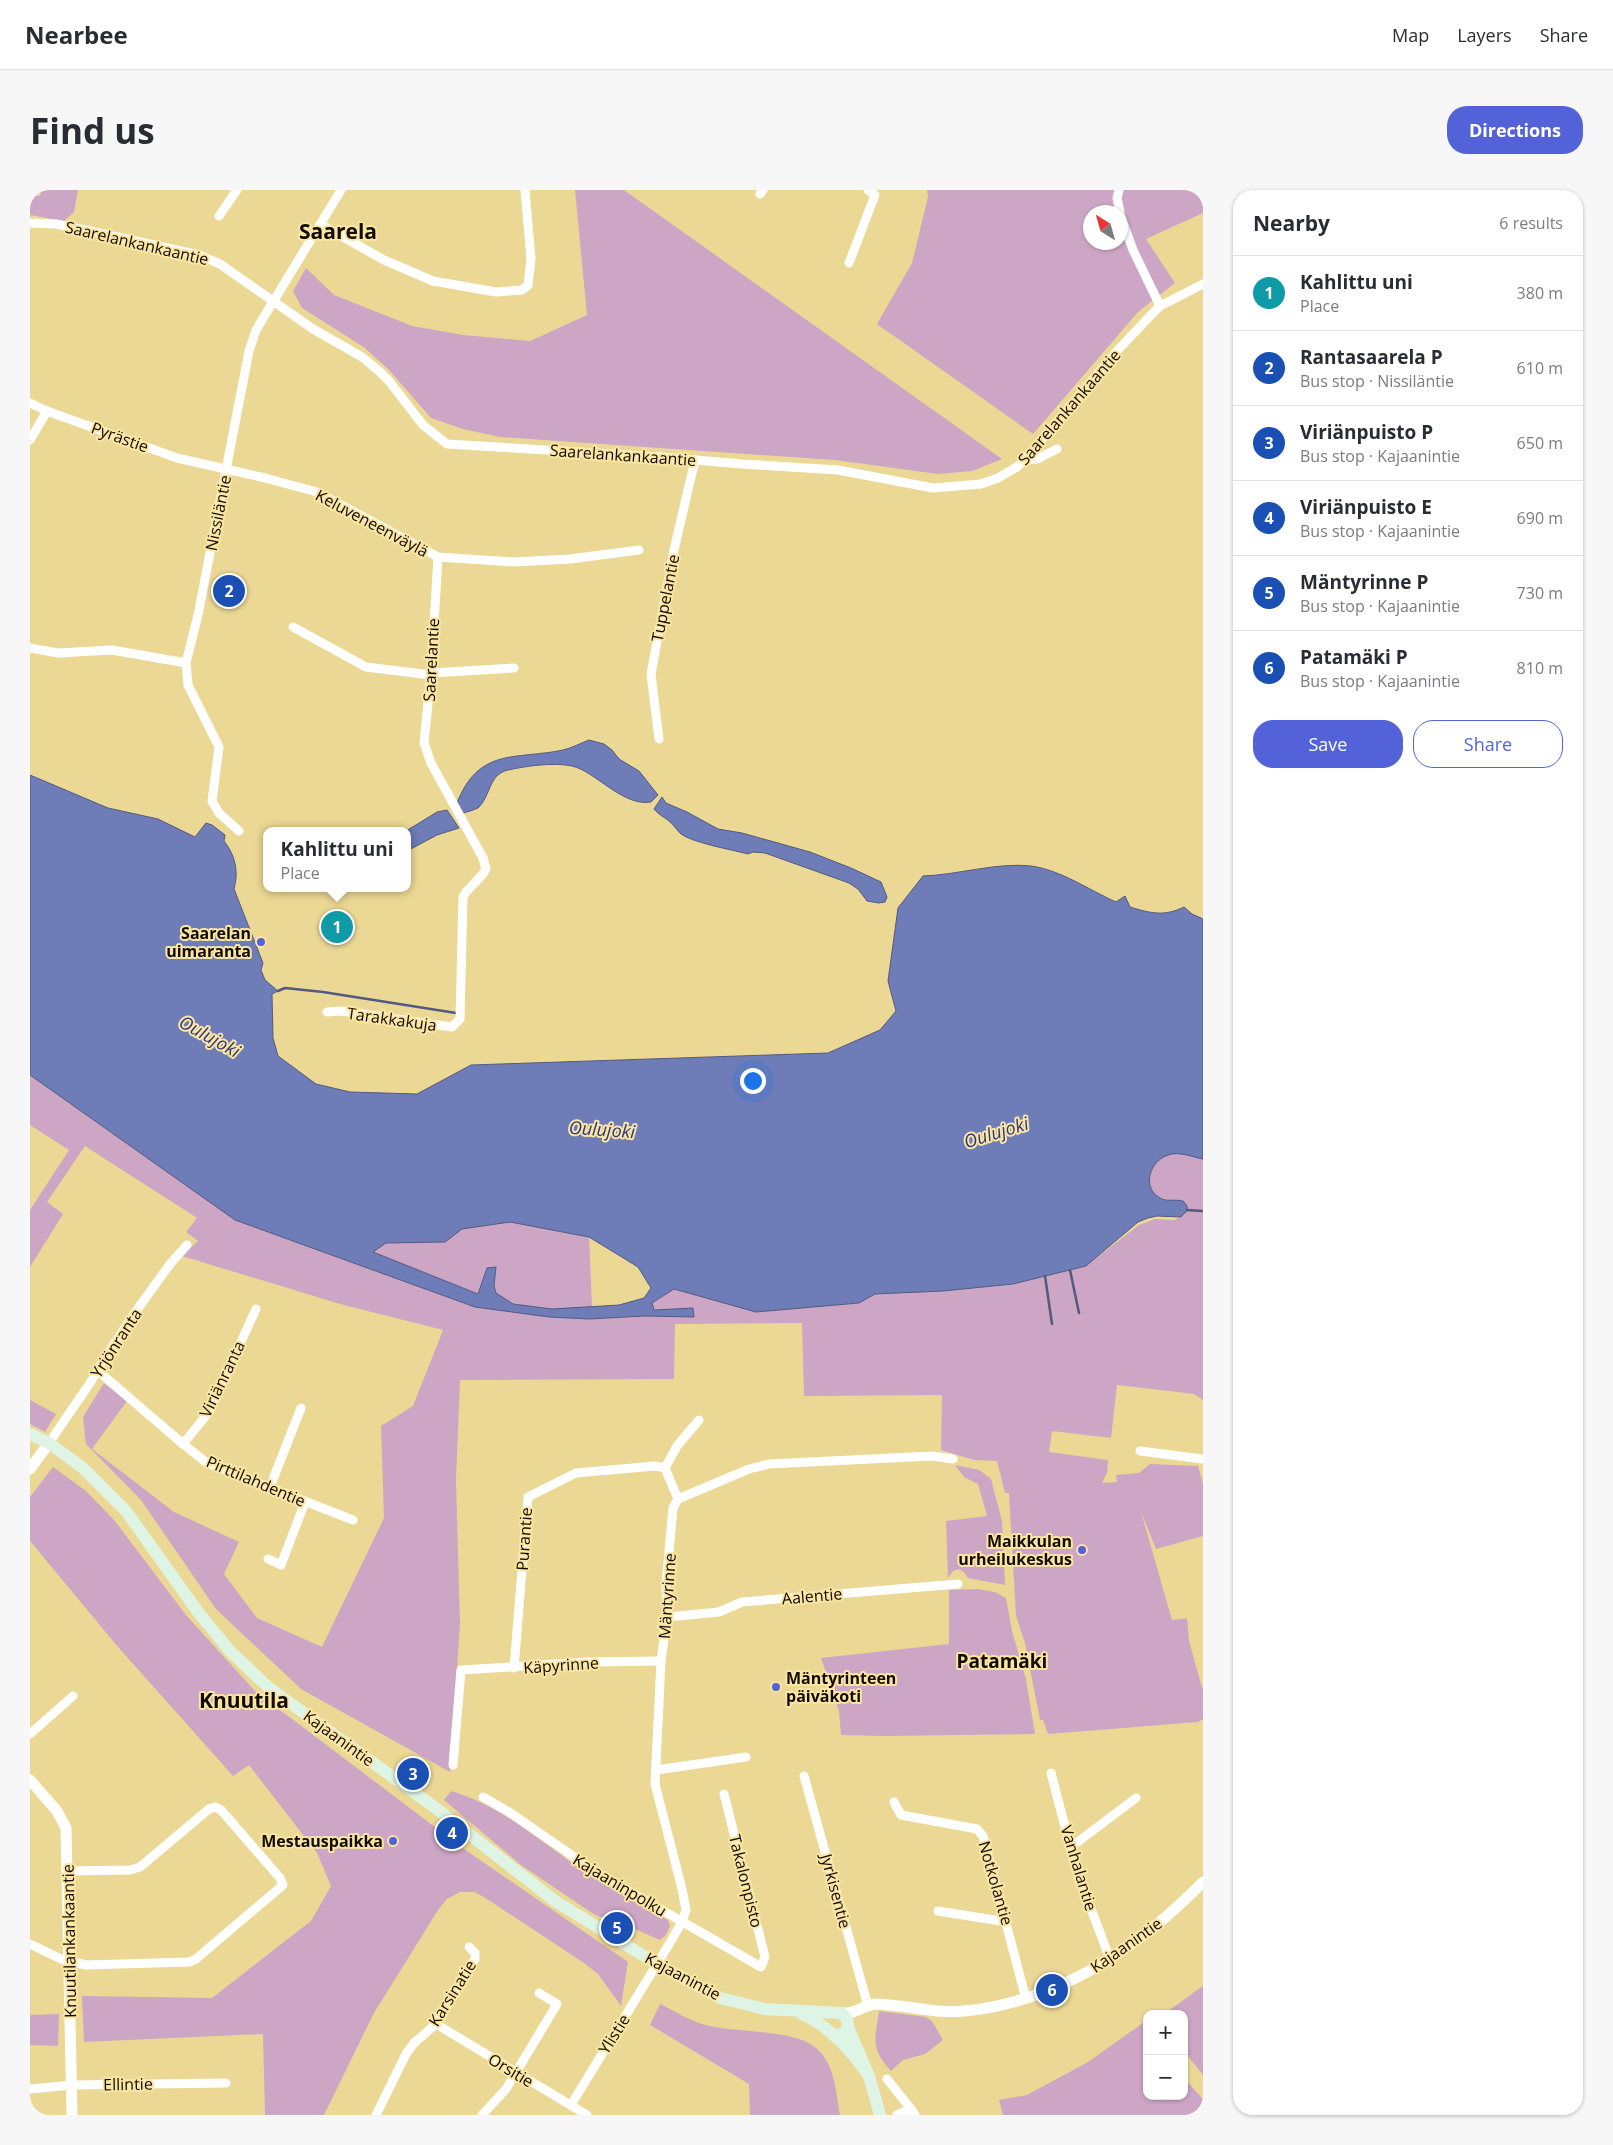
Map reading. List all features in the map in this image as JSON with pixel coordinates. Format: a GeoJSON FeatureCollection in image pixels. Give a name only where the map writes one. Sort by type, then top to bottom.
{"type":"FeatureCollection","features":[{"type":"Feature","properties":{"kind":"main road","name":"Kajaanintie"},"geometry":{"type":"LineString","coordinates":[[30,1434],[49,1443],[83,1468],[126,1511],[203,1619],[230,1651],[268,1687],[433,1806],[556,1901],[657,1964],[720,1998],[764,2009],[784,2010],[843,2019]]}},
{"type":"Feature","properties":{"kind":"main road","name":"Kajaanintie"},"geometry":{"type":"LineString","coordinates":[[784,2010],[802,2014],[816,2021],[853,2054],[869,2076]]}},
{"type":"Feature","properties":{"kind":"main road"},"geometry":{"type":"LineString","coordinates":[[826,2019],[843,2019],[843,2034],[830,2033],[826,2019]]}},
{"type":"Feature","properties":{"kind":"main road"},"geometry":{"type":"LineString","coordinates":[[843,2019],[869,2076],[880,2115]]}},
{"type":"Feature","properties":{"kind":"street"},"geometry":{"type":"LineString","coordinates":[[219,216],[237,190]]}},
{"type":"Feature","properties":{"kind":"street","name":"Nissiläntie"},"geometry":{"type":"LineString","coordinates":[[239,831],[219,813],[212,801],[219,747],[188,685],[186,663],[198,615],[249,351],[256,330],[341,190]]}},
{"type":"Feature","properties":{"kind":"street"},"geometry":{"type":"LineString","coordinates":[[320,224],[384,260],[433,281],[496,292],[522,290],[528,284],[531,258],[525,190]]}},
{"type":"Feature","properties":{"kind":"street"},"geometry":{"type":"LineString","coordinates":[[1118,205],[1117,198],[1119,190]]}},
{"type":"Feature","properties":{"kind":"street"},"geometry":{"type":"LineString","coordinates":[[849,263],[873,192]]}},
{"type":"Feature","properties":{"kind":"street","name":"Saarelankankaantie"},"geometry":{"type":"LineString","coordinates":[[30,222],[56,224],[200,255],[220,264],[379,371],[423,425],[447,444],[838,470],[933,488],[981,484],[998,478],[1017,467],[1116,352],[1160,306],[1203,284]]}},
{"type":"Feature","properties":{"kind":"street"},"geometry":{"type":"LineString","coordinates":[[1128,236],[1160,306]]}},
{"type":"Feature","properties":{"kind":"street","name":"Pyrästie"},"geometry":{"type":"LineString","coordinates":[[30,403],[47,411],[177,458],[226,470]]}},
{"type":"Feature","properties":{"kind":"street"},"geometry":{"type":"LineString","coordinates":[[30,440],[47,411]]}},
{"type":"Feature","properties":{"kind":"street"},"geometry":{"type":"LineString","coordinates":[[1024,460],[1037,459],[1057,449]]}},
{"type":"Feature","properties":{"kind":"street","name":"Tuppelantie"},"geometry":{"type":"LineString","coordinates":[[659,739],[651,674],[674,550],[695,460]]}},
{"type":"Feature","properties":{"kind":"street","name":"Keluveneenväylä"},"geometry":{"type":"LineString","coordinates":[[226,470],[317,492],[438,557],[513,562],[570,559],[640,550]]}},
{"type":"Feature","properties":{"kind":"street","name":"Saarelantie"},"geometry":{"type":"LineString","coordinates":[[438,557],[431,674],[424,743],[431,763],[483,858],[486,869],[481,878],[467,890],[463,898],[462,994],[460,1019],[456,1026]]}},
{"type":"Feature","properties":{"kind":"street"},"geometry":{"type":"LineString","coordinates":[[293,627],[366,667],[431,674],[514,668]]}},
{"type":"Feature","properties":{"kind":"street"},"geometry":{"type":"LineString","coordinates":[[30,648],[58,653],[112,650],[186,663]]}},
{"type":"Feature","properties":{"kind":"street","name":"Tarakkakuja"},"geometry":{"type":"LineString","coordinates":[[327,1012],[342,1011],[452,1027],[456,1026]]}},
{"type":"Feature","properties":{"kind":"street","name":"Yrjönranta"},"geometry":{"type":"LineString","coordinates":[[49,1443],[134,1314],[170,1264],[187,1245]]}},
{"type":"Feature","properties":{"kind":"street","name":"Viriänranta"},"geometry":{"type":"LineString","coordinates":[[182,1444],[209,1412],[256,1309]]}},
{"type":"Feature","properties":{"kind":"street","name":"Pirttilahdentie"},"geometry":{"type":"LineString","coordinates":[[98,1371],[182,1444],[208,1463],[353,1520]]}},
{"type":"Feature","properties":{"kind":"street"},"geometry":{"type":"LineString","coordinates":[[270,1487],[301,1408]]}},
{"type":"Feature","properties":{"kind":"street"},"geometry":{"type":"LineString","coordinates":[[699,1420],[677,1446],[665,1468],[678,1499],[749,1469],[769,1464],[932,1456],[953,1459]]}},
{"type":"Feature","properties":{"kind":"street"},"geometry":{"type":"LineString","coordinates":[[30,1469],[49,1443]]}},
{"type":"Feature","properties":{"kind":"street"},"geometry":{"type":"LineString","coordinates":[[1140,1451],[1203,1459]]}},
{"type":"Feature","properties":{"kind":"street","name":"Purantie"},"geometry":{"type":"LineString","coordinates":[[514,1668],[528,1497],[576,1473],[584,1471],[655,1466],[665,1468]]}},
{"type":"Feature","properties":{"kind":"street","name":"Mäntyrinne"},"geometry":{"type":"LineString","coordinates":[[657,1964],[682,1922],[686,1910],[655,1784],[661,1661],[667,1617],[666,1584],[673,1508],[678,1499]]}},
{"type":"Feature","properties":{"kind":"street"},"geometry":{"type":"LineString","coordinates":[[268,1559],[281,1565],[305,1502]]}},
{"type":"Feature","properties":{"kind":"street","name":"Aalentie"},"geometry":{"type":"LineString","coordinates":[[667,1617],[719,1612],[742,1602],[958,1584]]}},
{"type":"Feature","properties":{"kind":"street","name":"Käpyrinne"},"geometry":{"type":"LineString","coordinates":[[453,1765],[461,1670],[588,1662],[661,1661]]}},
{"type":"Feature","properties":{"kind":"street"},"geometry":{"type":"LineString","coordinates":[[30,1734],[73,1696]]}},
{"type":"Feature","properties":{"kind":"street"},"geometry":{"type":"LineString","coordinates":[[656,1770],[746,1757]]}},
{"type":"Feature","properties":{"kind":"street","name":"Vanhalantie"},"geometry":{"type":"LineString","coordinates":[[1051,1773],[1076,1868],[1108,1954],[1107,1962]]}},
{"type":"Feature","properties":{"kind":"street","name":"Jyrkisentie"},"geometry":{"type":"LineString","coordinates":[[804,1776],[865,2007]]}},
{"type":"Feature","properties":{"kind":"street","name":"Knuutilankankaantie"},"geometry":{"type":"LineString","coordinates":[[30,1780],[62,1819],[68,1842],[72,2115]]}},
{"type":"Feature","properties":{"kind":"street","name":"Takalonpisto"},"geometry":{"type":"LineString","coordinates":[[724,1794],[765,1957],[761,1967]]}},
{"type":"Feature","properties":{"kind":"street","name":"Kajaaninpolku"},"geometry":{"type":"LineString","coordinates":[[483,1796],[596,1872],[761,1967]]}},
{"type":"Feature","properties":{"kind":"street"},"geometry":{"type":"LineString","coordinates":[[1071,1846],[1136,1798]]}},
{"type":"Feature","properties":{"kind":"street","name":"Notkolantie"},"geometry":{"type":"LineString","coordinates":[[894,1802],[901,1815],[977,1829],[984,1836],[1026,1999]]}},
{"type":"Feature","properties":{"kind":"street"},"geometry":{"type":"LineString","coordinates":[[30,1944],[50,1955],[86,1964],[189,1962],[196,1959],[283,1885],[280,1878],[221,1810],[216,1807],[209,1809],[140,1867],[130,1870],[68,1871]]}},
{"type":"Feature","properties":{"kind":"street","name":"Kajaanintie"},"geometry":{"type":"LineString","coordinates":[[865,2007],[875,2004],[933,2012],[963,2011],[1026,1999],[1069,1983],[1107,1962],[1153,1928],[1203,1882]]}},
{"type":"Feature","properties":{"kind":"street"},"geometry":{"type":"LineString","coordinates":[[938,1911],[1007,1922]]}},
{"type":"Feature","properties":{"kind":"street","name":"Karsinatie"},"geometry":{"type":"LineString","coordinates":[[376,2115],[410,2048],[436,2024],[475,1959],[475,1953],[469,1947]]}},
{"type":"Feature","properties":{"kind":"street","name":"Ylistie"},"geometry":{"type":"LineString","coordinates":[[571,2105],[657,1964]]}},
{"type":"Feature","properties":{"kind":"street"},"geometry":{"type":"LineString","coordinates":[[482,2115],[506,2089],[557,2004],[539,1993]]}},
{"type":"Feature","properties":{"kind":"street"},"geometry":{"type":"LineString","coordinates":[[843,2019],[865,2007]]}},
{"type":"Feature","properties":{"kind":"street","name":"Orsitie"},"geometry":{"type":"LineString","coordinates":[[436,2024],[587,2115]]}},
{"type":"Feature","properties":{"kind":"street"},"geometry":{"type":"LineString","coordinates":[[887,2079],[913,2112],[897,2115]]}},
{"type":"Feature","properties":{"kind":"street","name":"Ellintie"},"geometry":{"type":"LineString","coordinates":[[30,2089],[72,2085],[226,2083]]}},
{"type":"Feature","properties":{"kind":"shaded area"},"geometry":{"type":"Polygon","coordinates":[[[41,190],[78,190],[74,212],[64,221],[30,215],[30,195],[40,196],[41,190]]]}},
{"type":"Feature","properties":{"kind":"shaded area"},"geometry":{"type":"Polygon","coordinates":[[[575,190],[624,190],[1002,459],[972,471],[938,474],[835,460],[500,437],[463,429],[431,418],[389,370],[365,348],[302,308],[293,291],[306,268],[334,295],[412,326],[463,335],[530,341],[587,315],[575,190]]]}},
{"type":"Feature","properties":{"kind":"shaded area"},"geometry":{"type":"Polygon","coordinates":[[[927,190],[1203,190],[1203,213],[1146,239],[1175,283],[1138,312],[1033,434],[877,324],[912,263],[928,197],[927,190]]]}},
{"type":"Feature","properties":{"kind":"shaded area"},"geometry":{"type":"Polygon","coordinates":[[[30,1075],[235,1220],[475,1307],[549,1317],[589,1319],[644,1316],[693,1317],[693,1308],[654,1310],[652,1303],[674,1289],[757,1312],[859,1303],[875,1294],[943,1291],[1013,1284],[1086,1266],[1139,1225],[1155,1219],[1174,1220],[1185,1215],[1173,1202],[1160,1198],[1155,1194],[1151,1187],[1150,1174],[1157,1161],[1169,1154],[1187,1154],[1203,1159],[1203,1400],[1194,1394],[1117,1385],[1111,1438],[1052,1431],[1049,1452],[1108,1460],[1107,1473],[1102,1483],[1117,1482],[1116,1475],[1139,1473],[1150,1464],[1198,1466],[1203,1484],[1203,1536],[1156,1549],[1141,1512],[1172,1620],[1187,1618],[1189,1641],[1203,1691],[1203,1719],[1198,1722],[1048,1734],[1043,1720],[1040,1720],[1025,1643],[1016,1616],[1009,1493],[1005,1493],[997,1461],[974,1460],[941,1450],[942,1395],[804,1396],[802,1323],[675,1324],[674,1379],[460,1380],[456,1480],[460,1624],[450,1772],[301,1689],[216,1609],[141,1500],[86,1444],[83,1417],[104,1383],[127,1401],[92,1449],[174,1512],[239,1542],[224,1574],[257,1618],[322,1647],[384,1518],[381,1426],[413,1406],[443,1330],[340,1304],[182,1256],[198,1241],[186,1232],[197,1218],[85,1146],[47,1202],[63,1214],[30,1267],[30,1210],[69,1150],[30,1125],[30,1075]]]}},
{"type":"Feature","properties":{"kind":"shaded area"},"geometry":{"type":"Polygon","coordinates":[[[510,1222],[589,1237],[592,1307],[552,1309],[513,1304],[496,1293],[494,1286],[496,1268],[487,1268],[479,1294],[372,1252],[386,1243],[444,1242],[462,1229],[510,1222]]]}},
{"type":"Feature","properties":{"kind":"shaded area"},"geometry":{"type":"Polygon","coordinates":[[[30,1400],[56,1414],[45,1432],[30,1424],[30,1400]]]}},
{"type":"Feature","properties":{"kind":"shaded area"},"geometry":{"type":"Polygon","coordinates":[[[955,1465],[979,1470],[991,1479],[1002,1521],[1005,1585],[968,1578],[964,1572],[958,1569],[953,1571],[948,1578],[946,1521],[987,1516],[978,1484],[964,1477],[955,1465]]]}},
{"type":"Feature","properties":{"kind":"shaded area"},"geometry":{"type":"Polygon","coordinates":[[[53,1467],[86,1491],[114,1520],[186,1615],[255,1691],[464,1849],[628,1962],[621,2006],[598,1974],[584,1963],[484,1897],[474,1892],[460,1892],[447,1899],[438,1910],[374,2013],[324,2115],[265,2115],[263,2034],[84,2042],[82,1996],[212,1998],[311,1921],[331,1886],[317,1853],[249,1765],[233,1776],[118,1647],[30,1541],[30,1497],[53,1467]]]}},
{"type":"Feature","properties":{"kind":"shaded area"},"geometry":{"type":"Polygon","coordinates":[[[977,1589],[995,1592],[1006,1598],[1012,1631],[1026,1679],[1035,1734],[841,1735],[839,1711],[821,1658],[949,1644],[949,1590],[977,1589]]]}},
{"type":"Feature","properties":{"kind":"shaded area"},"geometry":{"type":"Polygon","coordinates":[[[451,1791],[501,1813],[586,1873],[668,1920],[670,1926],[666,1935],[660,1940],[626,1925],[595,1915],[521,1865],[444,1800],[451,1791]]]}},
{"type":"Feature","properties":{"kind":"shaded area"},"geometry":{"type":"Polygon","coordinates":[[[1203,1986],[1203,2075],[1188,2056],[1188,2010],[1170,2010],[1203,1986]]]}},
{"type":"Feature","properties":{"kind":"shaded area"},"geometry":{"type":"Polygon","coordinates":[[[660,2004],[705,2025],[717,2028],[780,2034],[807,2042],[822,2055],[831,2070],[840,2115],[750,2115],[749,2084],[650,2025],[660,2004]]]}},
{"type":"Feature","properties":{"kind":"shaded area"},"geometry":{"type":"Polygon","coordinates":[[[879,2011],[926,2017],[932,2021],[943,2040],[925,2054],[903,2060],[891,2071],[877,2050],[876,2029],[879,2011]]]}},
{"type":"Feature","properties":{"kind":"shaded area"},"geometry":{"type":"Polygon","coordinates":[[[59,2014],[58,2046],[30,2045],[30,2015],[59,2014]]]}},
{"type":"Feature","properties":{"kind":"shaded area"},"geometry":{"type":"Polygon","coordinates":[[[1143,2023],[1143,2100],[1188,2100],[1188,2082],[1203,2099],[1203,2115],[1003,2115],[999,2100],[1027,2095],[1088,2062],[1143,2023]]]}},
{"type":"Feature","properties":{"kind":"water"},"geometry":{"type":"Polygon","coordinates":[[[589,740],[604,744],[619,759],[639,771],[658,795],[651,802],[630,799],[581,769],[572,766],[548,764],[508,770],[497,776],[482,803],[476,809],[463,813],[457,803],[466,785],[476,772],[488,764],[514,756],[563,750],[589,740]]]}},
{"type":"Feature","properties":{"kind":"water","name":"Oulujoki"},"geometry":{"type":"Polygon","coordinates":[[[30,775],[108,808],[158,819],[195,837],[206,823],[212,825],[225,835],[224,841],[231,852],[236,870],[234,889],[263,963],[261,970],[265,980],[278,991],[272,994],[273,1038],[278,1056],[316,1084],[350,1092],[417,1094],[471,1065],[828,1053],[880,1030],[896,1011],[888,981],[898,908],[923,876],[991,867],[1031,866],[1064,876],[1116,902],[1125,896],[1130,907],[1163,913],[1184,907],[1192,914],[1203,919],[1203,1159],[1181,1154],[1168,1155],[1156,1163],[1149,1181],[1154,1193],[1160,1198],[1183,1201],[1187,1206],[1187,1211],[1181,1217],[1157,1216],[1138,1222],[1086,1266],[1013,1284],[943,1291],[875,1294],[859,1303],[756,1312],[674,1289],[652,1303],[654,1310],[693,1308],[694,1317],[644,1316],[589,1319],[549,1317],[475,1307],[235,1220],[30,1075],[30,775]],[[510,1222],[462,1229],[445,1242],[386,1243],[373,1252],[478,1294],[487,1268],[496,1267],[494,1286],[496,1293],[513,1304],[552,1309],[619,1305],[644,1298],[651,1288],[638,1267],[589,1237],[510,1222]]]}},
{"type":"Feature","properties":{"kind":"water"},"geometry":{"type":"Polygon","coordinates":[[[662,797],[666,803],[718,829],[742,833],[810,852],[881,882],[887,897],[885,902],[867,901],[858,889],[849,883],[765,853],[753,852],[748,854],[692,840],[680,833],[671,822],[654,809],[662,797]]]}},
{"type":"Feature","properties":{"kind":"water"},"geometry":{"type":"Polygon","coordinates":[[[447,810],[459,828],[437,835],[411,849],[411,828],[437,812],[447,810]]]}},
{"type":"Feature","properties":{"kind":"waterway"},"geometry":{"type":"LineString","coordinates":[[278,991],[285,988],[323,992],[456,1013]]}},
{"type":"Feature","properties":{"kind":"waterway"},"geometry":{"type":"LineString","coordinates":[[1187,1210],[1202,1211]]}},
{"type":"Feature","properties":{"kind":"waterway"},"geometry":{"type":"LineString","coordinates":[[1070,1270],[1079,1313]]}},
{"type":"Feature","properties":{"kind":"waterway"},"geometry":{"type":"LineString","coordinates":[[1045,1276],[1052,1324]]}},
{"type":"Feature","properties":{"kind":"place","name":"Rantasaarela P"},"geometry":{"type":"Point","coordinates":[229,591]}},
{"type":"Feature","properties":{"kind":"place","name":"Kahlittu uni"},"geometry":{"type":"Point","coordinates":[337,927]}},
{"type":"Feature","properties":{"kind":"place","name":"Saarelan uimaranta"},"geometry":{"type":"Point","coordinates":[261,942]}},
{"type":"Feature","properties":{"kind":"place","name":"Maikkulan urheilukeskus"},"geometry":{"type":"Point","coordinates":[1082,1550]}},
{"type":"Feature","properties":{"kind":"place","name":"Mäntyrinteen päiväkoti"},"geometry":{"type":"Point","coordinates":[776,1687]}},
{"type":"Feature","properties":{"kind":"place","name":"Viriänpuisto P"},"geometry":{"type":"Point","coordinates":[413,1774]}},
{"type":"Feature","properties":{"kind":"place","name":"Viriänpuisto E"},"geometry":{"type":"Point","coordinates":[452,1833]}},
{"type":"Feature","properties":{"kind":"place","name":"Mestauspaikka"},"geometry":{"type":"Point","coordinates":[393,1841]}},
{"type":"Feature","properties":{"kind":"place","name":"Mäntyrinne P"},"geometry":{"type":"Point","coordinates":[617,1928]}},
{"type":"Feature","properties":{"kind":"place","name":"Patamäki P"},"geometry":{"type":"Point","coordinates":[1052,1990]}},
{"type":"Feature","properties":{"kind":"district","name":"Saarela"},"geometry":{"type":"Point","coordinates":[338,231]}},
{"type":"Feature","properties":{"kind":"district","name":"Patamäki"},"geometry":{"type":"Point","coordinates":[1002,1661]}},
{"type":"Feature","properties":{"kind":"district","name":"Knuutila"},"geometry":{"type":"Point","coordinates":[244,1700]}}]}
